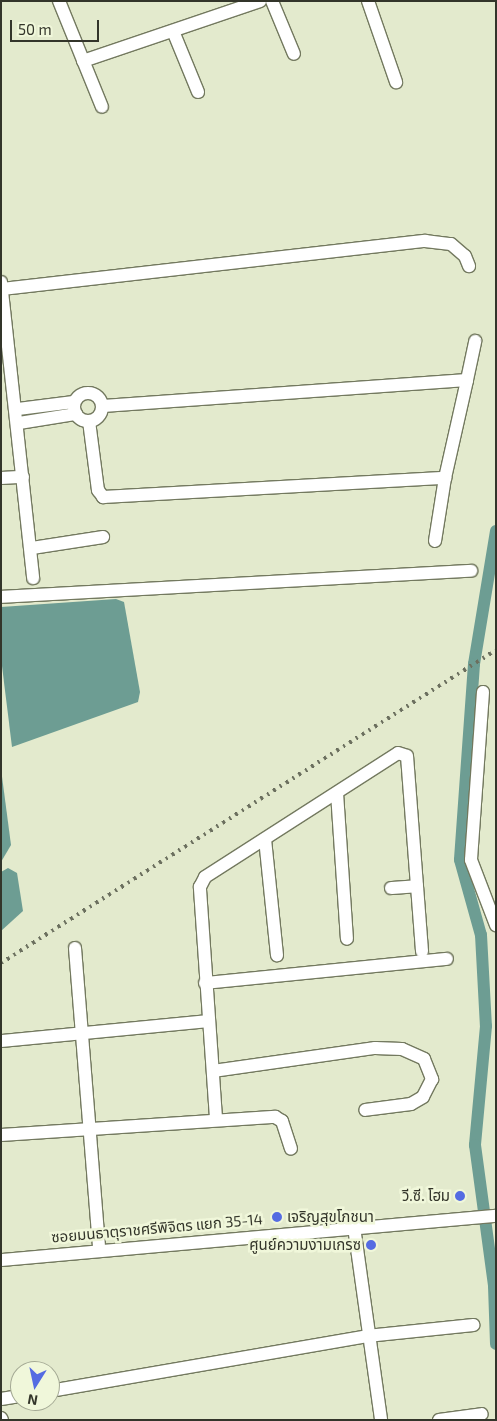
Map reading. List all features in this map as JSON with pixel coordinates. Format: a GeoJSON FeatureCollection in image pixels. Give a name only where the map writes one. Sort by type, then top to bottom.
{"type":"FeatureCollection","features":[{"type":"Feature","properties":{"kind":"street"},"geometry":{"type":"LineString","coordinates":[[59,1],[102,107]]}},
{"type":"Feature","properties":{"kind":"street"},"geometry":{"type":"LineString","coordinates":[[83,61],[260,1]]}},
{"type":"Feature","properties":{"kind":"street"},"geometry":{"type":"LineString","coordinates":[[272,1],[294,54]]}},
{"type":"Feature","properties":{"kind":"street"},"geometry":{"type":"LineString","coordinates":[[368,1],[396,82]]}},
{"type":"Feature","properties":{"kind":"street"},"geometry":{"type":"LineString","coordinates":[[173,31],[198,92]]}},
{"type":"Feature","properties":{"kind":"street"},"geometry":{"type":"LineString","coordinates":[[33,578],[32,548],[23,477],[18,409],[2,285],[424,241],[451,244],[465,256],[469,266]]}},
{"type":"Feature","properties":{"kind":"street"},"geometry":{"type":"LineString","coordinates":[[435,541],[446,478],[475,341]]}},
{"type":"Feature","properties":{"kind":"street"},"geometry":{"type":"LineString","coordinates":[[103,406],[467,380]]}},
{"type":"Feature","properties":{"kind":"street"},"geometry":{"type":"LineString","coordinates":[[75,408],[80,395],[93,393],[103,406]]}},
{"type":"Feature","properties":{"kind":"street"},"geometry":{"type":"LineString","coordinates":[[89,421],[98,418],[103,406]]}},
{"type":"Feature","properties":{"kind":"street"},"geometry":{"type":"LineString","coordinates":[[18,409],[75,408],[89,421],[98,490],[103,497],[446,478]]}},
{"type":"Feature","properties":{"kind":"street"},"geometry":{"type":"LineString","coordinates":[[19,423],[75,408]]}},
{"type":"Feature","properties":{"kind":"street"},"geometry":{"type":"LineString","coordinates":[[1,478],[23,477]]}},
{"type":"Feature","properties":{"kind":"street"},"geometry":{"type":"LineString","coordinates":[[32,548],[103,537]]}},
{"type":"Feature","properties":{"kind":"street"},"geometry":{"type":"LineString","coordinates":[[1,597],[471,571]]}},
{"type":"Feature","properties":{"kind":"street"},"geometry":{"type":"LineString","coordinates":[[483,692],[471,860],[496,925]]}},
{"type":"Feature","properties":{"kind":"street"},"geometry":{"type":"LineString","coordinates":[[216,1118],[205,982],[200,887],[205,877],[398,754],[407,756],[422,951]]}},
{"type":"Feature","properties":{"kind":"street"},"geometry":{"type":"LineString","coordinates":[[337,793],[348,939]]}},
{"type":"Feature","properties":{"kind":"street"},"geometry":{"type":"LineString","coordinates":[[265,839],[277,955]]}},
{"type":"Feature","properties":{"kind":"street"},"geometry":{"type":"LineString","coordinates":[[391,888],[417,886]]}},
{"type":"Feature","properties":{"kind":"street"},"geometry":{"type":"LineString","coordinates":[[75,948],[99,1249]]}},
{"type":"Feature","properties":{"kind":"street"},"geometry":{"type":"LineString","coordinates":[[205,982],[447,959]]}},
{"type":"Feature","properties":{"kind":"street"},"geometry":{"type":"LineString","coordinates":[[1,1041],[81,1031],[208,1021]]}},
{"type":"Feature","properties":{"kind":"street"},"geometry":{"type":"LineString","coordinates":[[213,1071],[375,1048],[402,1049],[424,1059],[432,1079],[423,1097],[411,1104],[365,1110]]}},
{"type":"Feature","properties":{"kind":"street"},"geometry":{"type":"LineString","coordinates":[[1,1135],[216,1118],[280,1118],[291,1149]]}},
{"type":"Feature","properties":{"kind":"street","name":"ซอยมนธาตุราชศรีพิจิตร แยก 35-14"},"geometry":{"type":"LineString","coordinates":[[1,1260],[99,1249],[471,1216],[496,1216]]}},
{"type":"Feature","properties":{"kind":"street"},"geometry":{"type":"LineString","coordinates":[[354,1227],[367,1336],[381,1420]]}},
{"type":"Feature","properties":{"kind":"street"},"geometry":{"type":"LineString","coordinates":[[60,1389],[367,1336],[473,1325]]}},
{"type":"Feature","properties":{"kind":"street"},"geometry":{"type":"LineString","coordinates":[[440,1420],[482,1414]]}},
{"type":"Feature","properties":{"kind":"water"},"geometry":{"type":"Polygon","coordinates":[[[116,599],[124,602],[140,692],[138,702],[12,747],[1,658],[1,607],[116,599]]]}},
{"type":"Feature","properties":{"kind":"water"},"geometry":{"type":"Polygon","coordinates":[[[1,769],[11,845],[1,862],[1,769]]]}},
{"type":"Feature","properties":{"kind":"water"},"geometry":{"type":"Polygon","coordinates":[[[8,868],[17,873],[23,911],[1,931],[1,872],[8,868]]]}},
{"type":"Feature","properties":{"kind":"waterway"},"geometry":{"type":"LineString","coordinates":[[496,531],[474,664],[460,860],[481,935],[486,1026],[475,1145],[494,1286],[496,1344]]}},
{"type":"Feature","properties":{"kind":"railway"},"geometry":{"type":"LineString","coordinates":[[1,963],[496,650]]}},
{"type":"Feature","properties":{"kind":"place","name":"วี.ซี. โฮม"},"geometry":{"type":"Point","coordinates":[460,1196]}},
{"type":"Feature","properties":{"kind":"place","name":"เจริญสุขโภชนา"},"geometry":{"type":"Point","coordinates":[277,1217]}},
{"type":"Feature","properties":{"kind":"place","name":"ศูนย์ความงามเกรซ"},"geometry":{"type":"Point","coordinates":[371,1245]}}]}
